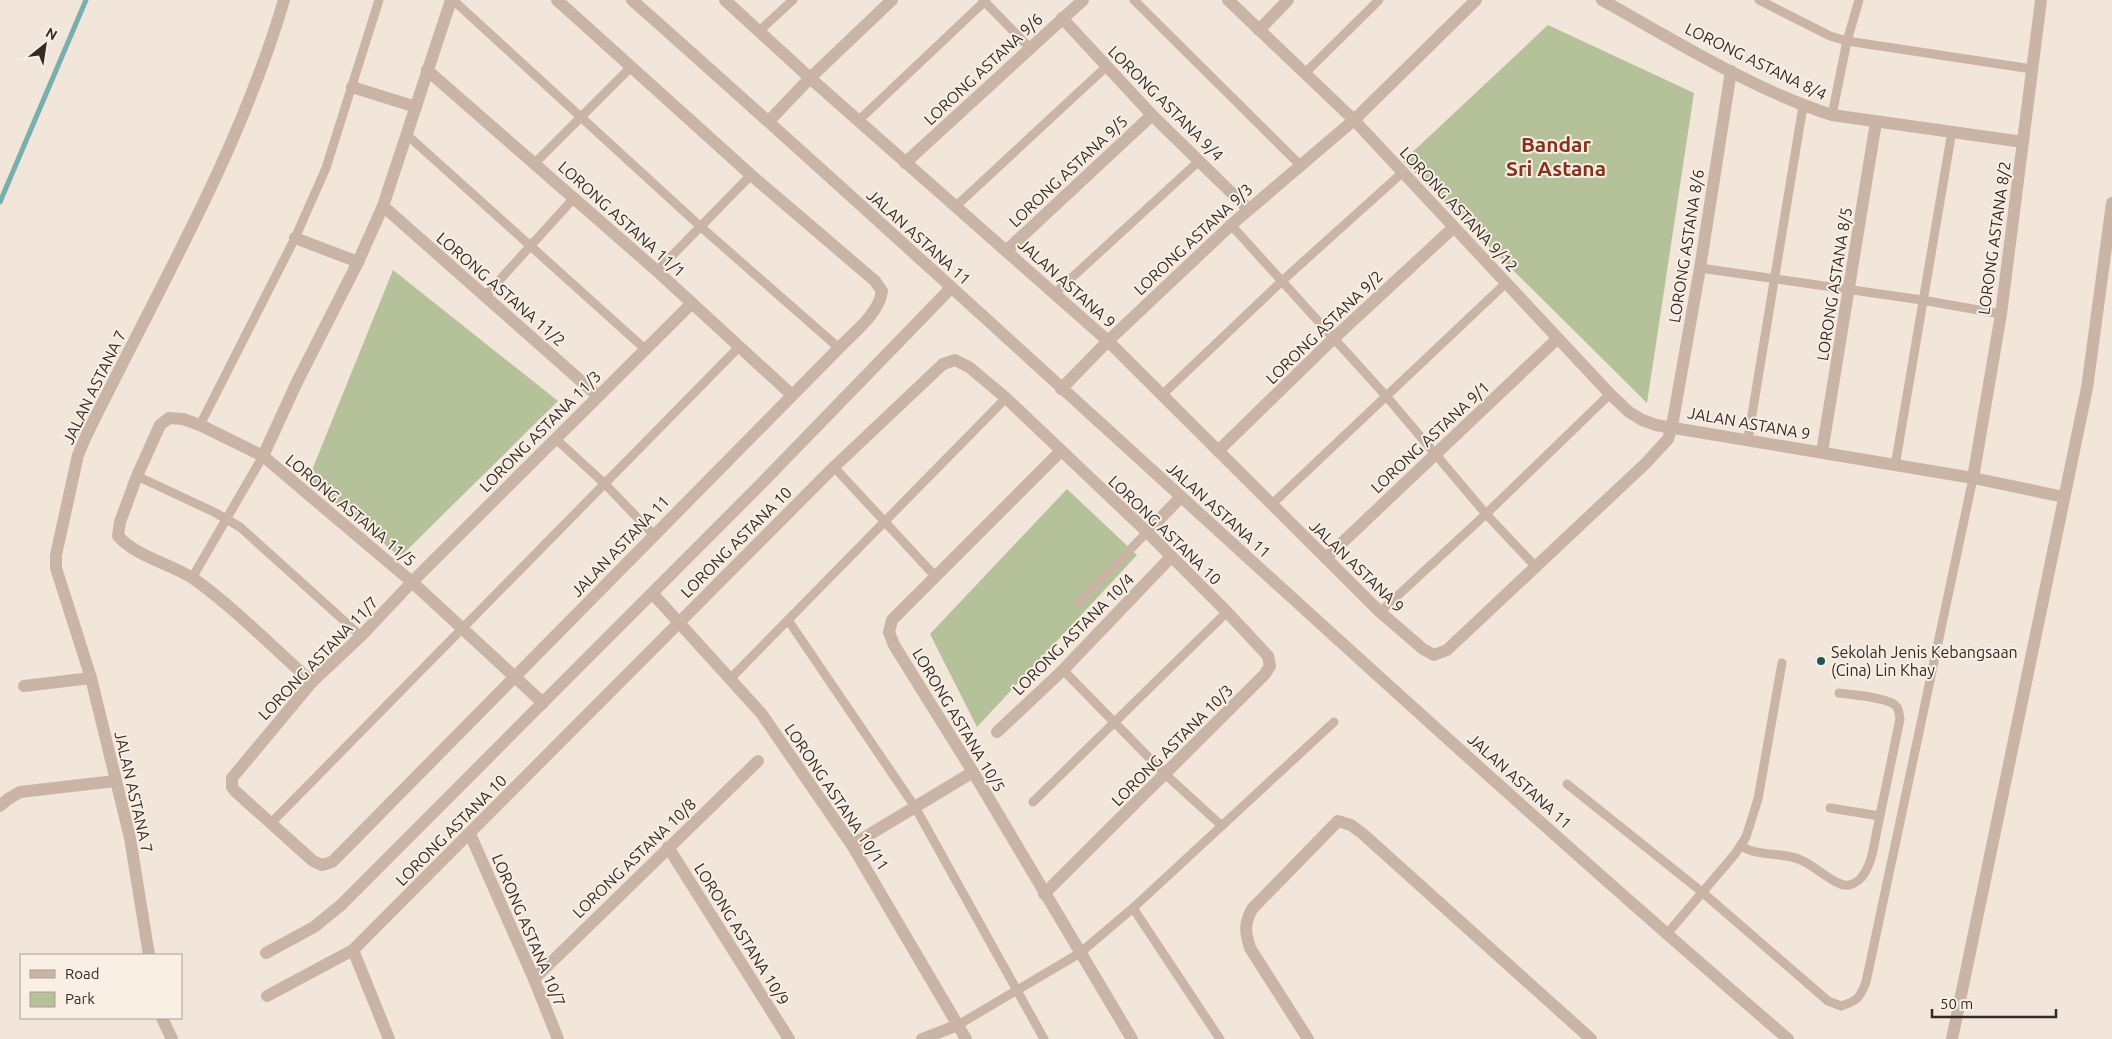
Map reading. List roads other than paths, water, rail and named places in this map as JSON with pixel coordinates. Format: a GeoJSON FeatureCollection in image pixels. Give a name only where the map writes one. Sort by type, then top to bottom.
{"type":"FeatureCollection","features":[{"type":"Feature","properties":{"kind":"street","name":"JALAN ASTANA 7"},"geometry":{"type":"LineString","coordinates":[[149,954],[130,838],[92,678],[56,568],[56,555],[78,455],[104,398],[204,202],[229,148],[253,93],[284,0]]}},
{"type":"Feature","properties":{"kind":"street"},"geometry":{"type":"LineString","coordinates":[[262,456],[296,382],[358,262],[383,206],[452,0]]}},
{"type":"Feature","properties":{"kind":"street","name":"JALAN ASTANA 11"},"geometry":{"type":"LineString","coordinates":[[271,823],[313,861],[322,865],[332,862],[653,534],[839,348],[876,309],[881,300],[882,291],[875,281],[751,175],[557,0]]}},
{"type":"Feature","properties":{"kind":"street","name":"JALAN ASTANA 11"},"geometry":{"type":"LineString","coordinates":[[632,0],[769,121],[1061,389],[1666,935],[1788,1039]]}},
{"type":"Feature","properties":{"kind":"street","name":"JALAN ASTANA 9"},"geometry":{"type":"LineString","coordinates":[[725,0],[758,32],[905,163],[1108,341],[1380,612],[1423,649],[1434,655],[1447,650],[1661,449],[1668,440],[1672,426],[1973,478],[2064,498]]}},
{"type":"Feature","properties":{"kind":"street"},"geometry":{"type":"LineString","coordinates":[[769,121],[810,78],[892,0]]}},
{"type":"Feature","properties":{"kind":"street","name":"LORONG ASTANA 9/6"},"geometry":{"type":"LineString","coordinates":[[905,163],[1083,0]]}},
{"type":"Feature","properties":{"kind":"street","name":"LORONG ASTANA 9/12"},"geometry":{"type":"LineString","coordinates":[[1228,0],[1354,120],[1610,394],[1642,420],[1656,425],[1672,426]]}},
{"type":"Feature","properties":{"kind":"street"},"geometry":{"type":"LineString","coordinates":[[1259,30],[1288,0]]}},
{"type":"Feature","properties":{"kind":"street","name":"LORONG ASTANA 9/3"},"geometry":{"type":"LineString","coordinates":[[1061,389],[1108,341],[1248,209],[1354,120],[1476,0]]}},
{"type":"Feature","properties":{"kind":"street","name":"LORONG ASTANA 8/4"},"geometry":{"type":"LineString","coordinates":[[1602,0],[1731,71],[1803,106],[1832,115],[2024,142]]}},
{"type":"Feature","properties":{"kind":"street","name":"LORONG ASTANA 8/2"},"geometry":{"type":"LineString","coordinates":[[1973,478],[2001,314],[2041,0]]}},
{"type":"Feature","properties":{"kind":"street","name":"LORONG ASTANA 9/4"},"geometry":{"type":"LineString","coordinates":[[1062,18],[1152,115],[1248,209]]}},
{"type":"Feature","properties":{"kind":"street","name":"LORONG ASTANA 11/1"},"geometry":{"type":"LineString","coordinates":[[427,70],[657,271],[792,395]]}},
{"type":"Feature","properties":{"kind":"street","name":"LORONG ASTANA 8/6"},"geometry":{"type":"LineString","coordinates":[[1672,426],[1700,268],[1731,71]]}},
{"type":"Feature","properties":{"kind":"street"},"geometry":{"type":"LineString","coordinates":[[352,86],[416,107]]}},
{"type":"Feature","properties":{"kind":"street","name":"LORONG ASTANA 9/5"},"geometry":{"type":"LineString","coordinates":[[1006,251],[1152,115]]}},
{"type":"Feature","properties":{"kind":"street","name":"LORONG ASTANA 8/5"},"geometry":{"type":"LineString","coordinates":[[1822,452],[1876,122]]}},
{"type":"Feature","properties":{"kind":"street"},"geometry":{"type":"LineString","coordinates":[[1952,1039],[2087,388],[2112,203]]}},
{"type":"Feature","properties":{"kind":"street","name":"LORONG ASTANA 11/2"},"geometry":{"type":"LineString","coordinates":[[383,206],[598,396]]}},
{"type":"Feature","properties":{"kind":"street","name":"LORONG ASTANA 9/2"},"geometry":{"type":"LineString","coordinates":[[1218,451],[1334,338],[1453,228]]}},
{"type":"Feature","properties":{"kind":"street"},"geometry":{"type":"LineString","coordinates":[[295,238],[358,262]]}},
{"type":"Feature","properties":{"kind":"street"},"geometry":{"type":"LineString","coordinates":[[266,953],[314,926],[341,905],[653,594],[951,288]]}},
{"type":"Feature","properties":{"kind":"street","name":"LORONG ASTANA 11/3"},"geometry":{"type":"LineString","coordinates":[[412,582],[557,440],[598,396],[692,303]]}},
{"type":"Feature","properties":{"kind":"street","name":"LORONG ASTANA 9/1"},"geometry":{"type":"LineString","coordinates":[[1326,558],[1557,339]]}},
{"type":"Feature","properties":{"kind":"street","name":"LORONG ASTANA 10"},"geometry":{"type":"LineString","coordinates":[[267,996],[353,950],[834,467],[943,364],[955,360],[969,367],[1006,398],[1060,452],[1147,532],[1227,612]]}},
{"type":"Feature","properties":{"kind":"street","name":"LORONG ASTANA 11/5"},"geometry":{"type":"LineString","coordinates":[[136,476],[160,425],[169,418],[183,419],[200,425],[262,456],[412,582],[543,703]]}},
{"type":"Feature","properties":{"kind":"street","name":"LORONG ASTANA 10/5"},"geometry":{"type":"LineString","coordinates":[[1060,452],[892,620],[889,632],[894,645],[973,772],[1132,1039]]}},
{"type":"Feature","properties":{"kind":"street"},"geometry":{"type":"LineString","coordinates":[[136,476],[120,522],[118,536],[130,547],[192,578],[212,593],[312,682]]}},
{"type":"Feature","properties":{"kind":"street"},"geometry":{"type":"LineString","coordinates":[[1147,532],[1181,497]]}},
{"type":"Feature","properties":{"kind":"street","name":"LORONG ASTANA 10/4"},"geometry":{"type":"LineString","coordinates":[[997,732],[1063,670],[1171,557]]}},
{"type":"Feature","properties":{"kind":"street","name":"LORONG ASTANA 11/7"},"geometry":{"type":"LineString","coordinates":[[271,823],[234,791],[232,778],[312,682],[361,636],[412,582]]}},
{"type":"Feature","properties":{"kind":"street","name":"LORONG ASTANA 10/11"},"geometry":{"type":"LineString","coordinates":[[653,594],[761,713],[852,844],[966,1039]]}},
{"type":"Feature","properties":{"kind":"street","name":"LORONG ASTANA 10/3"},"geometry":{"type":"LineString","coordinates":[[1044,894],[1166,775],[1265,674],[1270,666],[1268,656],[1227,612]]}},
{"type":"Feature","properties":{"kind":"street"},"geometry":{"type":"LineString","coordinates":[[24,686],[92,678]]}},
{"type":"Feature","properties":{"kind":"street","name":"LORONG ASTANA 10/8"},"geometry":{"type":"LineString","coordinates":[[534,979],[758,761]]}},
{"type":"Feature","properties":{"kind":"street"},"geometry":{"type":"LineString","coordinates":[[852,844],[973,772]]}},
{"type":"Feature","properties":{"kind":"street"},"geometry":{"type":"LineString","coordinates":[[0,806],[8,798],[20,792],[115,780]]}},
{"type":"Feature","properties":{"kind":"street"},"geometry":{"type":"LineString","coordinates":[[1308,1039],[1250,948],[1246,932],[1246,921],[1252,909],[1338,821],[1351,825],[1363,834],[1591,1039]]}},
{"type":"Feature","properties":{"kind":"street","name":"LORONG ASTANA 10/7"},"geometry":{"type":"LineString","coordinates":[[470,834],[534,979],[558,1039]]}},
{"type":"Feature","properties":{"kind":"street","name":"LORONG ASTANA 10/9"},"geometry":{"type":"LineString","coordinates":[[668,847],[789,1039]]}},
{"type":"Feature","properties":{"kind":"street"},"geometry":{"type":"LineString","coordinates":[[353,950],[389,1039]]}},
{"type":"Feature","properties":{"kind":"street"},"geometry":{"type":"LineString","coordinates":[[162,1019],[172,1039]]}},
{"type":"Feature","properties":{"kind":"street"},"geometry":{"type":"LineString","coordinates":[[922,1039],[958,1025]]}},
{"type":"Feature","properties":{"kind":"lane"},"geometry":{"type":"LineString","coordinates":[[200,425],[295,238],[326,168],[379,0]]}},
{"type":"Feature","properties":{"kind":"lane"},"geometry":{"type":"LineString","coordinates":[[452,0],[701,227],[839,348]]}},
{"type":"Feature","properties":{"kind":"lane"},"geometry":{"type":"LineString","coordinates":[[758,32],[793,0]]}},
{"type":"Feature","properties":{"kind":"lane"},"geometry":{"type":"LineString","coordinates":[[858,121],[985,0],[1030,48]]}},
{"type":"Feature","properties":{"kind":"lane"},"geometry":{"type":"LineString","coordinates":[[1134,0],[1300,165]]}},
{"type":"Feature","properties":{"kind":"lane"},"geometry":{"type":"LineString","coordinates":[[1304,74],[1379,0]]}},
{"type":"Feature","properties":{"kind":"lane"},"geometry":{"type":"LineString","coordinates":[[1759,0],[1830,36],[1847,41],[2032,69]]}},
{"type":"Feature","properties":{"kind":"lane"},"geometry":{"type":"LineString","coordinates":[[1832,115],[1847,41],[1859,0]]}},
{"type":"Feature","properties":{"kind":"lane"},"geometry":{"type":"LineString","coordinates":[[535,163],[631,67]]}},
{"type":"Feature","properties":{"kind":"lane"},"geometry":{"type":"LineString","coordinates":[[955,207],[1106,67]]}},
{"type":"Feature","properties":{"kind":"lane"},"geometry":{"type":"LineString","coordinates":[[1748,439],[1803,106]]}},
{"type":"Feature","properties":{"kind":"lane"},"geometry":{"type":"LineString","coordinates":[[1895,466],[1952,131]]}},
{"type":"Feature","properties":{"kind":"lane"},"geometry":{"type":"LineString","coordinates":[[406,134],[645,349]]}},
{"type":"Feature","properties":{"kind":"lane"},"geometry":{"type":"LineString","coordinates":[[1055,293],[1199,161]]}},
{"type":"Feature","properties":{"kind":"lane"},"geometry":{"type":"LineString","coordinates":[[1162,395],[1282,281],[1403,172]]}},
{"type":"Feature","properties":{"kind":"lane"},"geometry":{"type":"LineString","coordinates":[[657,271],[751,175]]}},
{"type":"Feature","properties":{"kind":"lane"},"geometry":{"type":"LineString","coordinates":[[485,296],[574,198]]}},
{"type":"Feature","properties":{"kind":"lane"},"geometry":{"type":"LineString","coordinates":[[1231,225],[1387,397],[1486,514],[1535,566]]}},
{"type":"Feature","properties":{"kind":"lane"},"geometry":{"type":"LineString","coordinates":[[1700,268],[1922,300],[2001,314]]}},
{"type":"Feature","properties":{"kind":"lane"},"geometry":{"type":"LineString","coordinates":[[1271,505],[1506,283]]}},
{"type":"Feature","properties":{"kind":"lane"},"geometry":{"type":"LineString","coordinates":[[271,823],[740,346]]}},
{"type":"Feature","properties":{"kind":"lane"},"geometry":{"type":"LineString","coordinates":[[1380,612],[1486,514],[1610,394]]}},
{"type":"Feature","properties":{"kind":"lane"},"geometry":{"type":"LineString","coordinates":[[731,678],[1006,398]]}},
{"type":"Feature","properties":{"kind":"lane"},"geometry":{"type":"LineString","coordinates":[[557,440],[605,484],[653,534]]}},
{"type":"Feature","properties":{"kind":"lane"},"geometry":{"type":"LineString","coordinates":[[192,578],[262,456]]}},
{"type":"Feature","properties":{"kind":"lane"},"geometry":{"type":"LineString","coordinates":[[834,467],[935,576]]}},
{"type":"Feature","properties":{"kind":"lane"},"geometry":{"type":"LineString","coordinates":[[136,476],[227,518],[240,527],[361,636]]}},
{"type":"Feature","properties":{"kind":"lane"},"geometry":{"type":"LineString","coordinates":[[1567,784],[1702,892],[1828,1001],[1841,1006],[1855,1002],[1866,982],[1973,478]]}},
{"type":"Feature","properties":{"kind":"lane"},"geometry":{"type":"LineString","coordinates":[[1079,603],[1147,532]]}},
{"type":"Feature","properties":{"kind":"lane"},"geometry":{"type":"LineString","coordinates":[[1032,802],[1227,612]]}},
{"type":"Feature","properties":{"kind":"lane"},"geometry":{"type":"LineString","coordinates":[[788,620],[915,807],[1044,1039]]}},
{"type":"Feature","properties":{"kind":"lane"},"geometry":{"type":"LineString","coordinates":[[1666,935],[1741,846],[1746,837],[1758,799],[1782,663]]}},
{"type":"Feature","properties":{"kind":"lane"},"geometry":{"type":"LineString","coordinates":[[1063,670],[1166,775],[1222,826]]}},
{"type":"Feature","properties":{"kind":"lane"},"geometry":{"type":"LineString","coordinates":[[1741,846],[1754,852],[1794,857],[1803,860],[1841,885],[1850,885],[1858,881],[1864,874],[1870,859],[1880,816],[1900,718],[1897,707],[1887,701],[1839,693]]}},
{"type":"Feature","properties":{"kind":"lane"},"geometry":{"type":"LineString","coordinates":[[958,1025],[1080,953],[1133,908],[1334,722]]}},
{"type":"Feature","properties":{"kind":"lane"},"geometry":{"type":"LineString","coordinates":[[1830,808],[1880,816]]}},
{"type":"Feature","properties":{"kind":"lane"},"geometry":{"type":"LineString","coordinates":[[1133,908],[1220,1039]]}},
{"type":"Feature","properties":{"kind":"waterway"},"geometry":{"type":"LineString","coordinates":[[0,202],[86,0]]}},
{"type":"Feature","properties":{"kind":"place","name":"Sekolah Jenis Kebangsaan (Cina) Lin Khay"},"geometry":{"type":"Point","coordinates":[1821,661]}},
{"type":"Feature","properties":{"kind":"district","name":"Bandar Sri Astana"},"geometry":{"type":"Point","coordinates":[1556,156]}}]}
